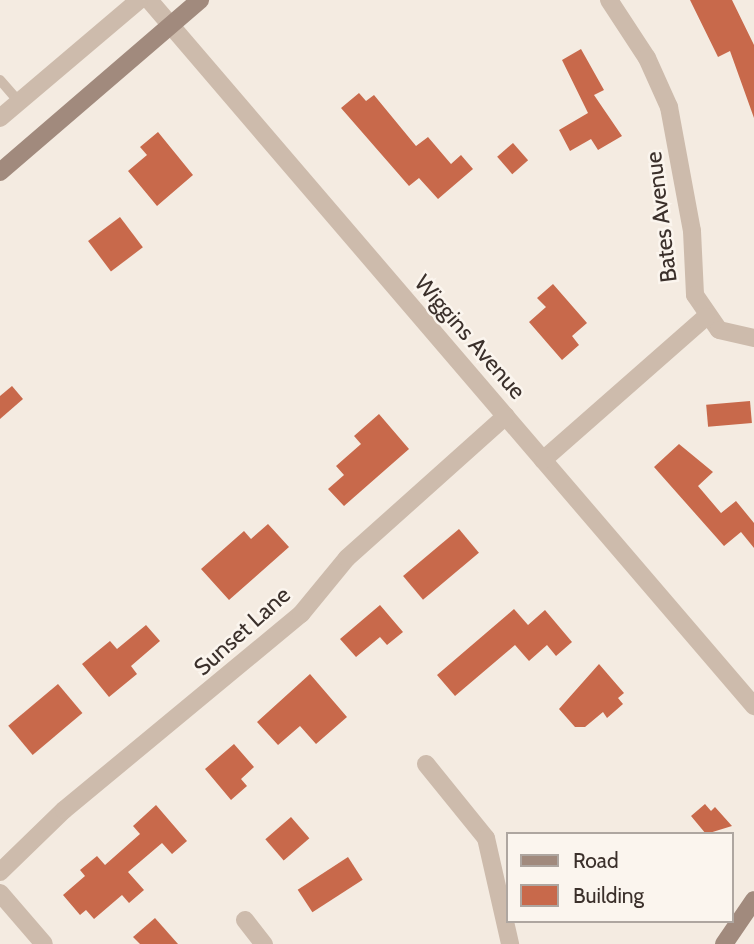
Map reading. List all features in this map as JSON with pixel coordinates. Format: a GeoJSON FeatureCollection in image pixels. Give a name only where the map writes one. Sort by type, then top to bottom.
{"type":"FeatureCollection","features":[{"type":"Feature","properties":{"kind":"street"},"geometry":{"type":"LineString","coordinates":[[0,118],[139,0]]}},
{"type":"Feature","properties":{"kind":"street","name":"Wiggins Avenue"},"geometry":{"type":"LineString","coordinates":[[149,0],[754,706]]}},
{"type":"Feature","properties":{"kind":"street"},"geometry":{"type":"LineString","coordinates":[[0,172],[200,0]]}},
{"type":"Feature","properties":{"kind":"street","name":"Bates Avenue"},"geometry":{"type":"LineString","coordinates":[[609,0],[668,107],[692,232],[695,295],[706,317]]}},
{"type":"Feature","properties":{"kind":"street"},"geometry":{"type":"LineString","coordinates":[[543,460],[706,317],[719,330],[754,338]]}},
{"type":"Feature","properties":{"kind":"street","name":"Sunset Lane"},"geometry":{"type":"LineString","coordinates":[[0,872],[64,810],[301,614],[347,558],[506,416]]}},
{"type":"Feature","properties":{"kind":"street"},"geometry":{"type":"LineString","coordinates":[[426,764],[486,838],[505,922]]}},
{"type":"Feature","properties":{"kind":"street"},"geometry":{"type":"LineString","coordinates":[[0,893],[44,944]]}},
{"type":"Feature","properties":{"kind":"street"},"geometry":{"type":"LineString","coordinates":[[724,944],[754,900]]}},
{"type":"Feature","properties":{"kind":"street"},"geometry":{"type":"LineString","coordinates":[[244,920],[264,944]]}},
{"type":"Feature","properties":{"kind":"street"},"geometry":{"type":"LineString","coordinates":[[505,923],[510,944]]}},
{"type":"Feature","properties":{"kind":"lane"},"geometry":{"type":"LineString","coordinates":[[0,80],[19,102]]}},
{"type":"Feature","properties":{"kind":"building"},"geometry":{"type":"Polygon","coordinates":[[[690,0],[732,0],[754,45],[754,118],[730,51],[718,57],[690,0]]]}},
{"type":"Feature","properties":{"kind":"building"},"geometry":{"type":"Polygon","coordinates":[[[581,49],[604,90],[594,95],[622,136],[598,150],[591,139],[570,151],[559,130],[588,113],[562,60],[581,49]]]}},
{"type":"Feature","properties":{"kind":"building"},"geometry":{"type":"Polygon","coordinates":[[[359,93],[366,101],[374,95],[416,146],[428,137],[451,164],[461,155],[473,169],[438,199],[419,178],[409,186],[341,108],[359,93]]]}},
{"type":"Feature","properties":{"kind":"building"},"geometry":{"type":"Polygon","coordinates":[[[158,132],[193,175],[157,206],[128,171],[147,155],[140,147],[158,132]]]}},
{"type":"Feature","properties":{"kind":"building"},"geometry":{"type":"Polygon","coordinates":[[[513,143],[528,160],[512,174],[497,157],[513,143]]]}},
{"type":"Feature","properties":{"kind":"building"},"geometry":{"type":"Polygon","coordinates":[[[120,217],[143,247],[111,271],[88,241],[120,217]]]}},
{"type":"Feature","properties":{"kind":"building"},"geometry":{"type":"Polygon","coordinates":[[[553,284],[587,323],[572,336],[579,345],[562,360],[529,322],[546,307],[537,298],[553,284]]]}},
{"type":"Feature","properties":{"kind":"building"},"geometry":{"type":"Polygon","coordinates":[[[12,386],[23,399],[0,419],[0,396],[12,386]]]}},
{"type":"Feature","properties":{"kind":"building"},"geometry":{"type":"Polygon","coordinates":[[[750,401],[752,423],[708,427],[706,405],[750,401]]]}},
{"type":"Feature","properties":{"kind":"building"},"geometry":{"type":"Polygon","coordinates":[[[379,414],[409,449],[344,506],[328,489],[344,475],[336,466],[361,444],[354,436],[379,414]]]}},
{"type":"Feature","properties":{"kind":"building"},"geometry":{"type":"Polygon","coordinates":[[[679,444],[713,472],[698,486],[721,513],[736,501],[754,523],[754,548],[741,532],[724,546],[654,467],[679,444]]]}},
{"type":"Feature","properties":{"kind":"building"},"geometry":{"type":"Polygon","coordinates":[[[268,524],[289,547],[229,600],[201,569],[244,531],[251,539],[268,524]]]}},
{"type":"Feature","properties":{"kind":"building"},"geometry":{"type":"Polygon","coordinates":[[[459,529],[479,553],[423,600],[403,576],[459,529]]]}},
{"type":"Feature","properties":{"kind":"building"},"geometry":{"type":"Polygon","coordinates":[[[380,605],[403,632],[387,645],[380,637],[356,657],[340,639],[380,605]]]}},
{"type":"Feature","properties":{"kind":"building"},"geometry":{"type":"Polygon","coordinates":[[[514,609],[528,625],[545,610],[572,642],[556,656],[547,645],[529,661],[515,645],[455,696],[437,675],[514,609]]]}},
{"type":"Feature","properties":{"kind":"building"},"geometry":{"type":"Polygon","coordinates":[[[146,625],[160,641],[131,666],[137,674],[109,697],[82,664],[110,641],[117,649],[146,625]]]}},
{"type":"Feature","properties":{"kind":"building"},"geometry":{"type":"Polygon","coordinates":[[[599,664],[624,693],[618,698],[623,704],[607,718],[603,712],[585,727],[575,727],[559,709],[599,664]]]}},
{"type":"Feature","properties":{"kind":"building"},"geometry":{"type":"Polygon","coordinates":[[[310,674],[347,717],[316,744],[300,726],[278,745],[257,722],[310,674]]]}},
{"type":"Feature","properties":{"kind":"building"},"geometry":{"type":"Polygon","coordinates":[[[58,684],[82,713],[33,755],[8,726],[58,684]]]}},
{"type":"Feature","properties":{"kind":"building"},"geometry":{"type":"Polygon","coordinates":[[[234,744],[254,767],[241,779],[247,786],[231,800],[205,769],[234,744]]]}},
{"type":"Feature","properties":{"kind":"building"},"geometry":{"type":"Polygon","coordinates":[[[705,804],[711,811],[715,807],[732,826],[704,832],[691,816],[705,804]]]}},
{"type":"Feature","properties":{"kind":"building"},"geometry":{"type":"Polygon","coordinates":[[[156,805],[187,841],[172,854],[162,843],[128,872],[144,890],[129,903],[122,895],[94,919],[86,910],[80,915],[63,895],[85,876],[80,870],[97,856],[105,865],[140,834],[133,826],[156,805]]]}},
{"type":"Feature","properties":{"kind":"building"},"geometry":{"type":"Polygon","coordinates":[[[291,817],[309,838],[284,860],[265,839],[291,817]]]}},
{"type":"Feature","properties":{"kind":"building"},"geometry":{"type":"Polygon","coordinates":[[[348,857],[363,880],[312,912],[298,890],[348,857]]]}},
{"type":"Feature","properties":{"kind":"building"},"geometry":{"type":"Polygon","coordinates":[[[155,918],[178,944],[140,944],[133,937],[155,918]]]}}]}
